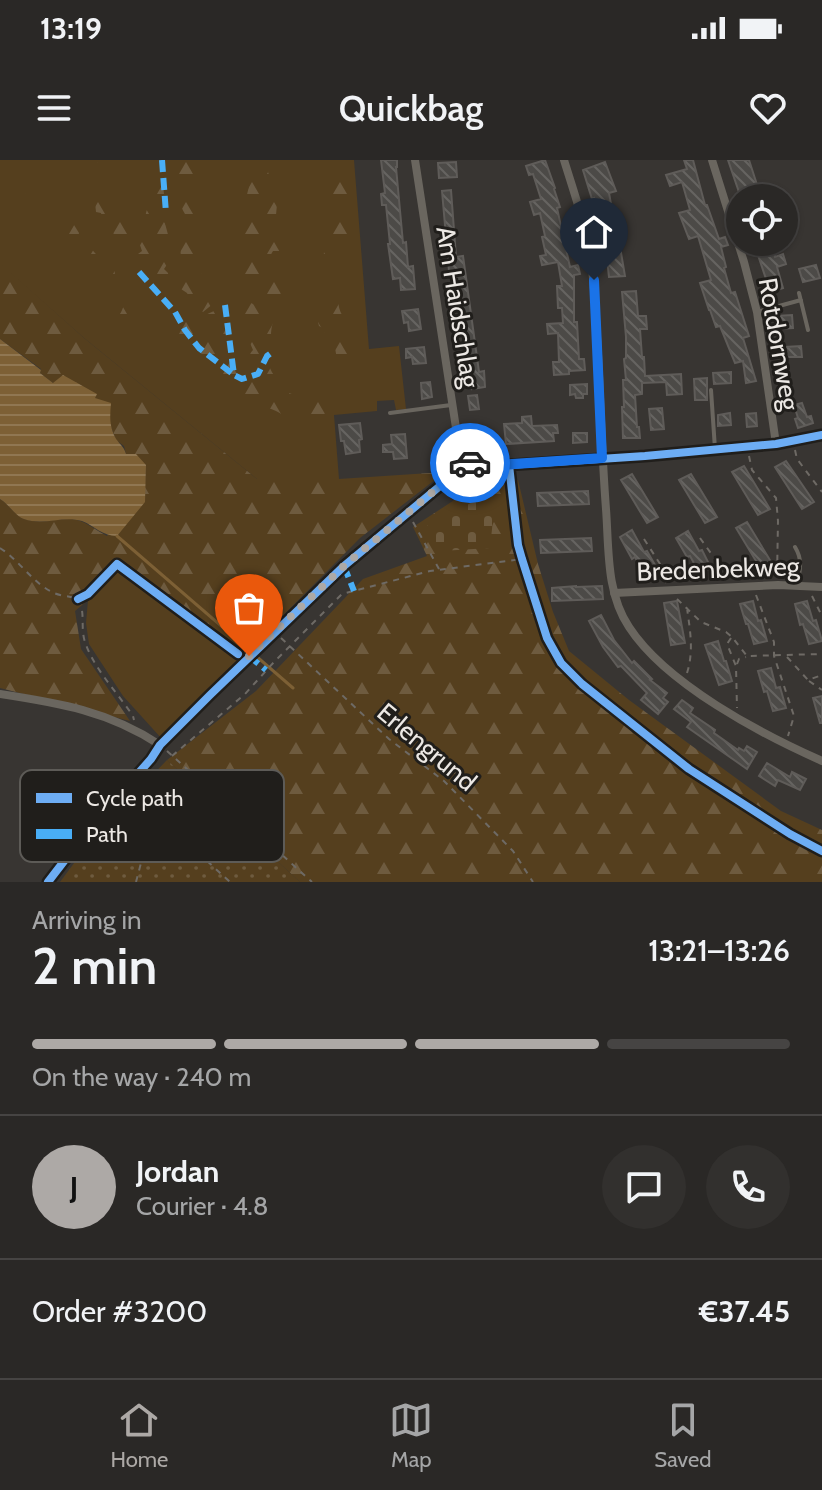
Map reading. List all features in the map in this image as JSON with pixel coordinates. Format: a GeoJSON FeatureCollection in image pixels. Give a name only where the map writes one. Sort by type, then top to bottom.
{"type":"FeatureCollection","features":[{"type":"Feature","properties":{"kind":"street","name":"Am Haidschlag"},"geometry":{"type":"LineString","coordinates":[[415,160],[463,459]]}},
{"type":"Feature","properties":{"kind":"street"},"geometry":{"type":"LineString","coordinates":[[564,160],[590,249],[594,280],[602,458],[611,578],[617,606],[628,627],[645,647],[684,682],[737,718],[783,744],[822,761]]}},
{"type":"Feature","properties":{"kind":"street","name":"Rotdornweg"},"geometry":{"type":"LineString","coordinates":[[712,160],[757,312],[776,444]]}},
{"type":"Feature","properties":{"kind":"street"},"geometry":{"type":"LineString","coordinates":[[0,694],[79,707],[136,729],[160,745],[344,566],[446,481],[463,459],[484,466],[776,444],[822,435]]}},
{"type":"Feature","properties":{"kind":"street","name":"Bredenbekweg"},"geometry":{"type":"LineString","coordinates":[[614,593],[666,588],[822,587]]}},
{"type":"Feature","properties":{"kind":"lane"},"geometry":{"type":"LineString","coordinates":[[757,312],[800,297],[808,330]]}},
{"type":"Feature","properties":{"kind":"lane"},"geometry":{"type":"LineString","coordinates":[[711,390],[715,449]]}},
{"type":"Feature","properties":{"kind":"lane"},"geometry":{"type":"LineString","coordinates":[[390,413],[452,405]]}},
{"type":"Feature","properties":{"kind":"lane"},"geometry":{"type":"LineString","coordinates":[[795,547],[800,556],[802,585]]}},
{"type":"Feature","properties":{"kind":"path"},"geometry":{"type":"LineString","coordinates":[[794,442],[797,459],[822,492]]}},
{"type":"Feature","properties":{"kind":"path"},"geometry":{"type":"LineString","coordinates":[[749,446],[752,470],[776,498],[777,577]]}},
{"type":"Feature","properties":{"kind":"path"},"geometry":{"type":"LineString","coordinates":[[408,512],[439,570]]}},
{"type":"Feature","properties":{"kind":"path"},"geometry":{"type":"LineString","coordinates":[[700,538],[715,559],[720,580]]}},
{"type":"Feature","properties":{"kind":"path"},"geometry":{"type":"LineString","coordinates":[[644,539],[664,570],[666,588],[701,622],[732,637],[747,656]]}},
{"type":"Feature","properties":{"kind":"path"},"geometry":{"type":"LineString","coordinates":[[0,548],[12,555],[53,593],[78,599],[83,607],[82,633],[90,655],[133,716],[136,729]]}},
{"type":"Feature","properties":{"kind":"path"},"geometry":{"type":"LineString","coordinates":[[172,756],[245,694],[342,594],[439,570],[522,559]]}},
{"type":"Feature","properties":{"kind":"path"},"geometry":{"type":"LineString","coordinates":[[802,585],[822,616]]}},
{"type":"Feature","properties":{"kind":"path"},"geometry":{"type":"LineString","coordinates":[[753,586],[774,642],[774,656],[794,716],[783,744]]}},
{"type":"Feature","properties":{"kind":"path"},"geometry":{"type":"LineString","coordinates":[[684,682],[690,663],[691,642],[687,607]]}},
{"type":"Feature","properties":{"kind":"path"},"geometry":{"type":"LineString","coordinates":[[732,637],[727,644],[736,666],[737,718]]}},
{"type":"Feature","properties":{"kind":"path"},"geometry":{"type":"LineString","coordinates":[[736,666],[739,659],[747,656],[822,654]]}},
{"type":"Feature","properties":{"kind":"path"},"geometry":{"type":"LineString","coordinates":[[786,656],[822,690]]}},
{"type":"Feature","properties":{"kind":"path"},"geometry":{"type":"LineString","coordinates":[[808,680],[822,675]]}},
{"type":"Feature","properties":{"kind":"path"},"geometry":{"type":"LineString","coordinates":[[160,745],[188,770]]}},
{"type":"Feature","properties":{"kind":"path"},"geometry":{"type":"LineString","coordinates":[[284,857],[312,882]]}},
{"type":"Feature","properties":{"kind":"path"},"geometry":{"type":"LineString","coordinates":[[136,882],[141,862]]}},
{"type":"Feature","properties":{"kind":"path"},"geometry":{"type":"LineString","coordinates":[[208,862],[230,882]]}},
{"type":"Feature","properties":{"kind":"green space"},"geometry":{"type":"Polygon","coordinates":[[[0,160],[354,160],[369,349],[399,346],[406,409],[396,410],[394,400],[377,401],[377,411],[334,415],[339,479],[257,479],[84,338],[0,264],[0,160]]]}},
{"type":"Feature","properties":{"kind":"green space"},"geometry":{"type":"Polygon","coordinates":[[[58,160],[100,160],[92,167],[74,167],[58,160]]]}},
{"type":"Feature","properties":{"kind":"green space"},"geometry":{"type":"Polygon","coordinates":[[[175,160],[199,160],[192,171],[198,188],[200,210],[195,215],[198,229],[192,236],[198,251],[202,252],[201,275],[212,279],[211,296],[215,299],[203,312],[195,309],[187,293],[181,289],[179,280],[187,272],[181,253],[185,214],[181,207],[175,160]]]}},
{"type":"Feature","properties":{"kind":"green space"},"geometry":{"type":"Polygon","coordinates":[[[251,160],[270,160],[268,172],[274,190],[272,200],[277,204],[281,235],[279,251],[273,251],[270,256],[275,275],[273,281],[283,287],[283,292],[276,297],[244,286],[236,272],[242,244],[240,240],[247,220],[251,160]]]}},
{"type":"Feature","properties":{"kind":"green space"},"geometry":{"type":"Polygon","coordinates":[[[332,160],[346,161],[353,219],[348,225],[348,240],[340,234],[335,234],[333,239],[333,274],[340,277],[343,294],[338,302],[347,321],[346,358],[351,361],[348,375],[338,381],[332,377],[337,359],[335,348],[330,346],[316,314],[322,310],[327,289],[323,265],[324,230],[334,216],[335,207],[328,182],[332,160]]]}},
{"type":"Feature","properties":{"kind":"green space"},"geometry":{"type":"Polygon","coordinates":[[[157,174],[162,176],[163,216],[170,242],[170,260],[164,269],[169,280],[164,288],[168,295],[173,295],[175,300],[189,308],[186,312],[174,308],[164,301],[164,296],[155,292],[139,259],[138,254],[142,251],[140,245],[122,244],[108,229],[108,223],[103,221],[101,213],[96,212],[95,202],[104,198],[111,199],[137,222],[146,219],[152,179],[157,174]]]}},
{"type":"Feature","properties":{"kind":"green space"},"geometry":{"type":"Polygon","coordinates":[[[19,179],[26,196],[36,202],[35,209],[55,216],[58,223],[74,225],[78,237],[90,242],[96,254],[108,260],[115,277],[119,278],[121,289],[127,295],[140,295],[148,299],[148,304],[137,312],[133,311],[128,318],[123,317],[120,314],[123,299],[99,272],[78,260],[78,255],[56,239],[50,228],[41,225],[34,215],[22,214],[16,194],[1,192],[5,184],[19,179]]]}},
{"type":"Feature","properties":{"kind":"green space"},"geometry":{"type":"Polygon","coordinates":[[[0,263],[84,338],[257,479],[339,479],[445,472],[360,538],[238,661],[118,568],[75,611],[81,649],[130,721],[0,688],[0,499],[25,519],[76,520],[107,536],[145,483],[146,465],[126,454],[95,398],[53,383],[40,373],[41,369],[0,339],[0,263]]]}},
{"type":"Feature","properties":{"kind":"green space"},"geometry":{"type":"Polygon","coordinates":[[[251,303],[272,307],[271,336],[275,340],[275,348],[267,358],[274,375],[283,381],[287,392],[292,394],[307,396],[327,392],[332,396],[332,411],[315,415],[311,420],[292,421],[275,410],[263,408],[260,403],[251,402],[178,352],[181,345],[174,330],[186,318],[195,320],[218,308],[223,311],[226,320],[227,355],[235,369],[243,370],[253,350],[250,343],[255,336],[240,318],[240,310],[241,305],[251,303]]]}},
{"type":"Feature","properties":{"kind":"green space"},"geometry":{"type":"Polygon","coordinates":[[[518,480],[538,564],[569,651],[629,700],[781,811],[822,830],[822,882],[300,882],[278,862],[284,862],[284,770],[178,770],[167,760],[256,691],[363,579],[427,556],[413,527],[459,497],[518,480]]]}},
{"type":"Feature","properties":{"kind":"green space"},"geometry":{"type":"Polygon","coordinates":[[[484,496],[494,510],[490,548],[441,551],[427,526],[484,496]]]}},
{"type":"Feature","properties":{"kind":"green space"},"geometry":{"type":"Polygon","coordinates":[[[118,568],[238,661],[162,739],[123,696],[89,644],[86,623],[88,600],[118,568]]]}},
{"type":"Feature","properties":{"kind":"green space"},"geometry":{"type":"Polygon","coordinates":[[[167,760],[178,770],[157,770],[167,760]]]}},
{"type":"Feature","properties":{"kind":"green space"},"geometry":{"type":"Polygon","coordinates":[[[75,862],[278,862],[300,882],[60,882],[75,862]]]}},
{"type":"Feature","properties":{"kind":"shaded area"},"geometry":{"type":"Polygon","coordinates":[[[0,339],[53,383],[63,375],[97,394],[95,398],[111,403],[110,416],[115,437],[126,454],[136,454],[146,465],[145,502],[117,536],[75,519],[24,519],[0,499],[0,339]]]}},
{"type":"Feature","properties":{"kind":"building"},"geometry":{"type":"Polygon","coordinates":[[[381,160],[397,160],[403,243],[406,242],[408,267],[413,266],[415,289],[401,290],[400,278],[393,279],[386,205],[382,205],[381,194],[385,193],[381,160]]]}},
{"type":"Feature","properties":{"kind":"building"},"geometry":{"type":"Polygon","coordinates":[[[545,160],[560,207],[557,208],[570,267],[578,265],[580,274],[574,275],[574,322],[577,322],[579,359],[584,359],[585,370],[569,371],[569,374],[554,375],[553,362],[559,362],[558,333],[548,334],[547,324],[563,323],[562,308],[558,308],[557,286],[562,286],[558,262],[542,265],[540,256],[546,255],[542,237],[545,236],[540,213],[534,215],[530,202],[541,199],[533,174],[529,175],[526,166],[545,160]]]}},
{"type":"Feature","properties":{"kind":"building"},"geometry":{"type":"Polygon","coordinates":[[[684,160],[693,160],[705,205],[719,239],[725,237],[726,240],[726,246],[721,247],[724,268],[749,336],[743,338],[756,381],[746,383],[743,361],[735,363],[720,326],[716,327],[700,283],[711,280],[698,236],[689,239],[679,213],[690,210],[682,182],[670,186],[666,175],[687,169],[684,160]]]}},
{"type":"Feature","properties":{"kind":"building"},"geometry":{"type":"Polygon","coordinates":[[[728,160],[749,160],[757,184],[736,184],[728,160]]]}},
{"type":"Feature","properties":{"kind":"building"},"geometry":{"type":"Polygon","coordinates":[[[456,162],[457,177],[439,178],[438,163],[456,162]]]}},
{"type":"Feature","properties":{"kind":"building"},"geometry":{"type":"Polygon","coordinates":[[[605,162],[616,191],[609,193],[615,226],[619,225],[625,276],[609,277],[602,217],[598,218],[583,170],[605,162]]]}},
{"type":"Feature","properties":{"kind":"building"},"geometry":{"type":"Polygon","coordinates":[[[451,190],[456,257],[463,256],[479,372],[484,371],[485,387],[472,389],[456,270],[449,271],[442,191],[451,190]]]}},
{"type":"Feature","properties":{"kind":"building"},"geometry":{"type":"Polygon","coordinates":[[[758,256],[784,256],[786,264],[777,267],[783,288],[768,293],[758,256]]]}},
{"type":"Feature","properties":{"kind":"building"},"geometry":{"type":"Polygon","coordinates":[[[816,265],[820,278],[803,282],[799,269],[816,265]]]}},
{"type":"Feature","properties":{"kind":"building"},"geometry":{"type":"Polygon","coordinates":[[[636,291],[638,316],[646,316],[647,329],[640,329],[645,376],[681,374],[682,394],[667,395],[666,382],[642,383],[642,394],[635,395],[640,438],[623,438],[626,337],[622,292],[636,291]]]}},
{"type":"Feature","properties":{"kind":"building"},"geometry":{"type":"Polygon","coordinates":[[[418,309],[421,329],[409,331],[402,311],[418,309]]]}},
{"type":"Feature","properties":{"kind":"building"},"geometry":{"type":"Polygon","coordinates":[[[792,315],[793,328],[777,329],[776,316],[792,315]]]}},
{"type":"Feature","properties":{"kind":"building"},"geometry":{"type":"Polygon","coordinates":[[[801,346],[802,357],[786,357],[785,347],[801,346]]]}},
{"type":"Feature","properties":{"kind":"building"},"geometry":{"type":"Polygon","coordinates":[[[424,347],[426,363],[413,364],[412,357],[406,358],[406,349],[424,347]]]}},
{"type":"Feature","properties":{"kind":"building"},"geometry":{"type":"Polygon","coordinates":[[[731,372],[731,383],[714,384],[713,373],[731,372]]]}},
{"type":"Feature","properties":{"kind":"building"},"geometry":{"type":"Polygon","coordinates":[[[707,378],[707,400],[695,400],[694,379],[707,378]]]}},
{"type":"Feature","properties":{"kind":"building"},"geometry":{"type":"Polygon","coordinates":[[[430,382],[432,397],[422,399],[421,383],[430,382]]]}},
{"type":"Feature","properties":{"kind":"building"},"geometry":{"type":"Polygon","coordinates":[[[587,384],[587,394],[583,394],[583,398],[570,395],[570,385],[587,384]]]}},
{"type":"Feature","properties":{"kind":"building"},"geometry":{"type":"Polygon","coordinates":[[[477,395],[479,409],[470,410],[468,396],[477,395]]]}},
{"type":"Feature","properties":{"kind":"building"},"geometry":{"type":"Polygon","coordinates":[[[802,403],[813,423],[798,428],[794,405],[802,403]]]}},
{"type":"Feature","properties":{"kind":"building"},"geometry":{"type":"Polygon","coordinates":[[[662,408],[664,429],[651,430],[649,409],[662,408]]]}},
{"type":"Feature","properties":{"kind":"building"},"geometry":{"type":"Polygon","coordinates":[[[730,413],[731,425],[718,426],[718,415],[730,413]]]}},
{"type":"Feature","properties":{"kind":"building"},"geometry":{"type":"Polygon","coordinates":[[[756,413],[757,426],[747,427],[746,414],[756,413]]]}},
{"type":"Feature","properties":{"kind":"building"},"geometry":{"type":"Polygon","coordinates":[[[531,416],[532,426],[557,425],[558,433],[553,433],[554,441],[506,444],[504,424],[522,423],[522,417],[531,416]]]}},
{"type":"Feature","properties":{"kind":"building"},"geometry":{"type":"Polygon","coordinates":[[[360,423],[360,452],[346,454],[339,425],[360,423]]]}},
{"type":"Feature","properties":{"kind":"building"},"geometry":{"type":"Polygon","coordinates":[[[488,429],[488,444],[475,445],[474,430],[488,429]]]}},
{"type":"Feature","properties":{"kind":"building"},"geometry":{"type":"Polygon","coordinates":[[[573,433],[587,433],[587,442],[573,443],[573,433]]]}},
{"type":"Feature","properties":{"kind":"building"},"geometry":{"type":"Polygon","coordinates":[[[405,434],[407,458],[394,459],[393,452],[383,452],[383,445],[392,444],[391,435],[405,434]]]}},
{"type":"Feature","properties":{"kind":"building"},"geometry":{"type":"Polygon","coordinates":[[[786,461],[814,502],[802,509],[775,467],[786,461]]]}},
{"type":"Feature","properties":{"kind":"building"},"geometry":{"type":"Polygon","coordinates":[[[744,466],[770,509],[758,515],[732,472],[744,466]]]}},
{"type":"Feature","properties":{"kind":"building"},"geometry":{"type":"Polygon","coordinates":[[[632,474],[658,517],[647,523],[621,480],[632,474]]]}},
{"type":"Feature","properties":{"kind":"building"},"geometry":{"type":"Polygon","coordinates":[[[691,474],[717,517],[705,523],[679,480],[691,474]]]}},
{"type":"Feature","properties":{"kind":"building"},"geometry":{"type":"Polygon","coordinates":[[[588,491],[589,504],[538,506],[537,493],[588,491]]]}},
{"type":"Feature","properties":{"kind":"building"},"geometry":{"type":"Polygon","coordinates":[[[747,522],[773,565],[762,571],[736,528],[747,522]]]}},
{"type":"Feature","properties":{"kind":"building"},"geometry":{"type":"Polygon","coordinates":[[[632,530],[659,572],[647,579],[620,537],[632,530]]]}},
{"type":"Feature","properties":{"kind":"building"},"geometry":{"type":"Polygon","coordinates":[[[688,531],[711,568],[700,574],[676,538],[688,531]]]}},
{"type":"Feature","properties":{"kind":"building"},"geometry":{"type":"Polygon","coordinates":[[[591,538],[592,551],[541,553],[540,540],[591,538]]]}},
{"type":"Feature","properties":{"kind":"building"},"geometry":{"type":"Polygon","coordinates":[[[602,586],[603,599],[552,601],[552,588],[602,586]]]}},
{"type":"Feature","properties":{"kind":"building"},"geometry":{"type":"Polygon","coordinates":[[[677,601],[685,643],[671,645],[664,603],[677,601]]]}},
{"type":"Feature","properties":{"kind":"building"},"geometry":{"type":"Polygon","coordinates":[[[753,601],[767,641],[754,644],[740,604],[753,601]]]}},
{"type":"Feature","properties":{"kind":"building"},"geometry":{"type":"Polygon","coordinates":[[[807,601],[822,641],[809,644],[795,604],[807,601]]]}},
{"type":"Feature","properties":{"kind":"building"},"geometry":{"type":"Polygon","coordinates":[[[601,615],[614,640],[632,663],[634,661],[650,680],[667,693],[663,698],[668,702],[658,714],[641,700],[647,693],[621,666],[618,667],[603,647],[589,621],[601,615]]]}},
{"type":"Feature","properties":{"kind":"building"},"geometry":{"type":"Polygon","coordinates":[[[718,641],[732,681],[719,685],[705,645],[718,641]]]}},
{"type":"Feature","properties":{"kind":"building"},"geometry":{"type":"Polygon","coordinates":[[[771,668],[786,708],[773,711],[758,671],[771,668]]]}},
{"type":"Feature","properties":{"kind":"building"},"geometry":{"type":"Polygon","coordinates":[[[822,696],[822,723],[820,723],[813,698],[822,696]]]}},
{"type":"Feature","properties":{"kind":"building"},"geometry":{"type":"Polygon","coordinates":[[[682,700],[693,708],[690,713],[738,750],[744,751],[747,746],[757,752],[747,769],[687,727],[691,722],[674,709],[682,700]]]}},
{"type":"Feature","properties":{"kind":"building"},"geometry":{"type":"Polygon","coordinates":[[[767,763],[790,777],[792,772],[806,779],[800,790],[778,780],[775,786],[759,776],[767,763]]]}},
{"type":"Feature","properties":{"kind":"waterway"},"geometry":{"type":"LineString","coordinates":[[117,536],[293,688]]}},
{"type":"Feature","properties":{"kind":"marked path"},"geometry":{"type":"LineString","coordinates":[[162,160],[166,213]]}},
{"type":"Feature","properties":{"kind":"marked path"},"geometry":{"type":"LineString","coordinates":[[139,272],[175,312],[199,348],[234,375]]}},
{"type":"Feature","properties":{"kind":"marked path"},"geometry":{"type":"LineString","coordinates":[[225,305],[234,375],[242,379],[258,374],[271,353]]}},
{"type":"Feature","properties":{"kind":"marked path"},"geometry":{"type":"LineString","coordinates":[[344,566],[354,591]]}},
{"type":"Feature","properties":{"kind":"marked path"},"geometry":{"type":"LineString","coordinates":[[249,656],[266,670]]}},
{"type":"Feature","properties":{"kind":"cycle path"},"geometry":{"type":"LineString","coordinates":[[141,770],[160,745],[210,695],[344,566],[446,481],[463,459],[474,465],[509,465],[645,456],[776,444],[822,435]]}},
{"type":"Feature","properties":{"kind":"cycle path"},"geometry":{"type":"LineString","coordinates":[[509,465],[518,545],[547,638],[561,663],[582,684],[689,769],[822,851]]}},
{"type":"Feature","properties":{"kind":"cycle path"},"geometry":{"type":"LineString","coordinates":[[78,599],[88,594],[117,564],[238,654]]}},
{"type":"Feature","properties":{"kind":"cycle path"},"geometry":{"type":"LineString","coordinates":[[48,882],[63,862]]}},
{"type":"Feature","properties":{"kind":"way so far"},"geometry":{"type":"LineString","coordinates":[[249,656],[344,566],[446,481],[463,459],[470,463]]}},
{"type":"Feature","properties":{"kind":"route"},"geometry":{"type":"LineString","coordinates":[[470,463],[484,466],[602,458],[594,280]]}}]}
